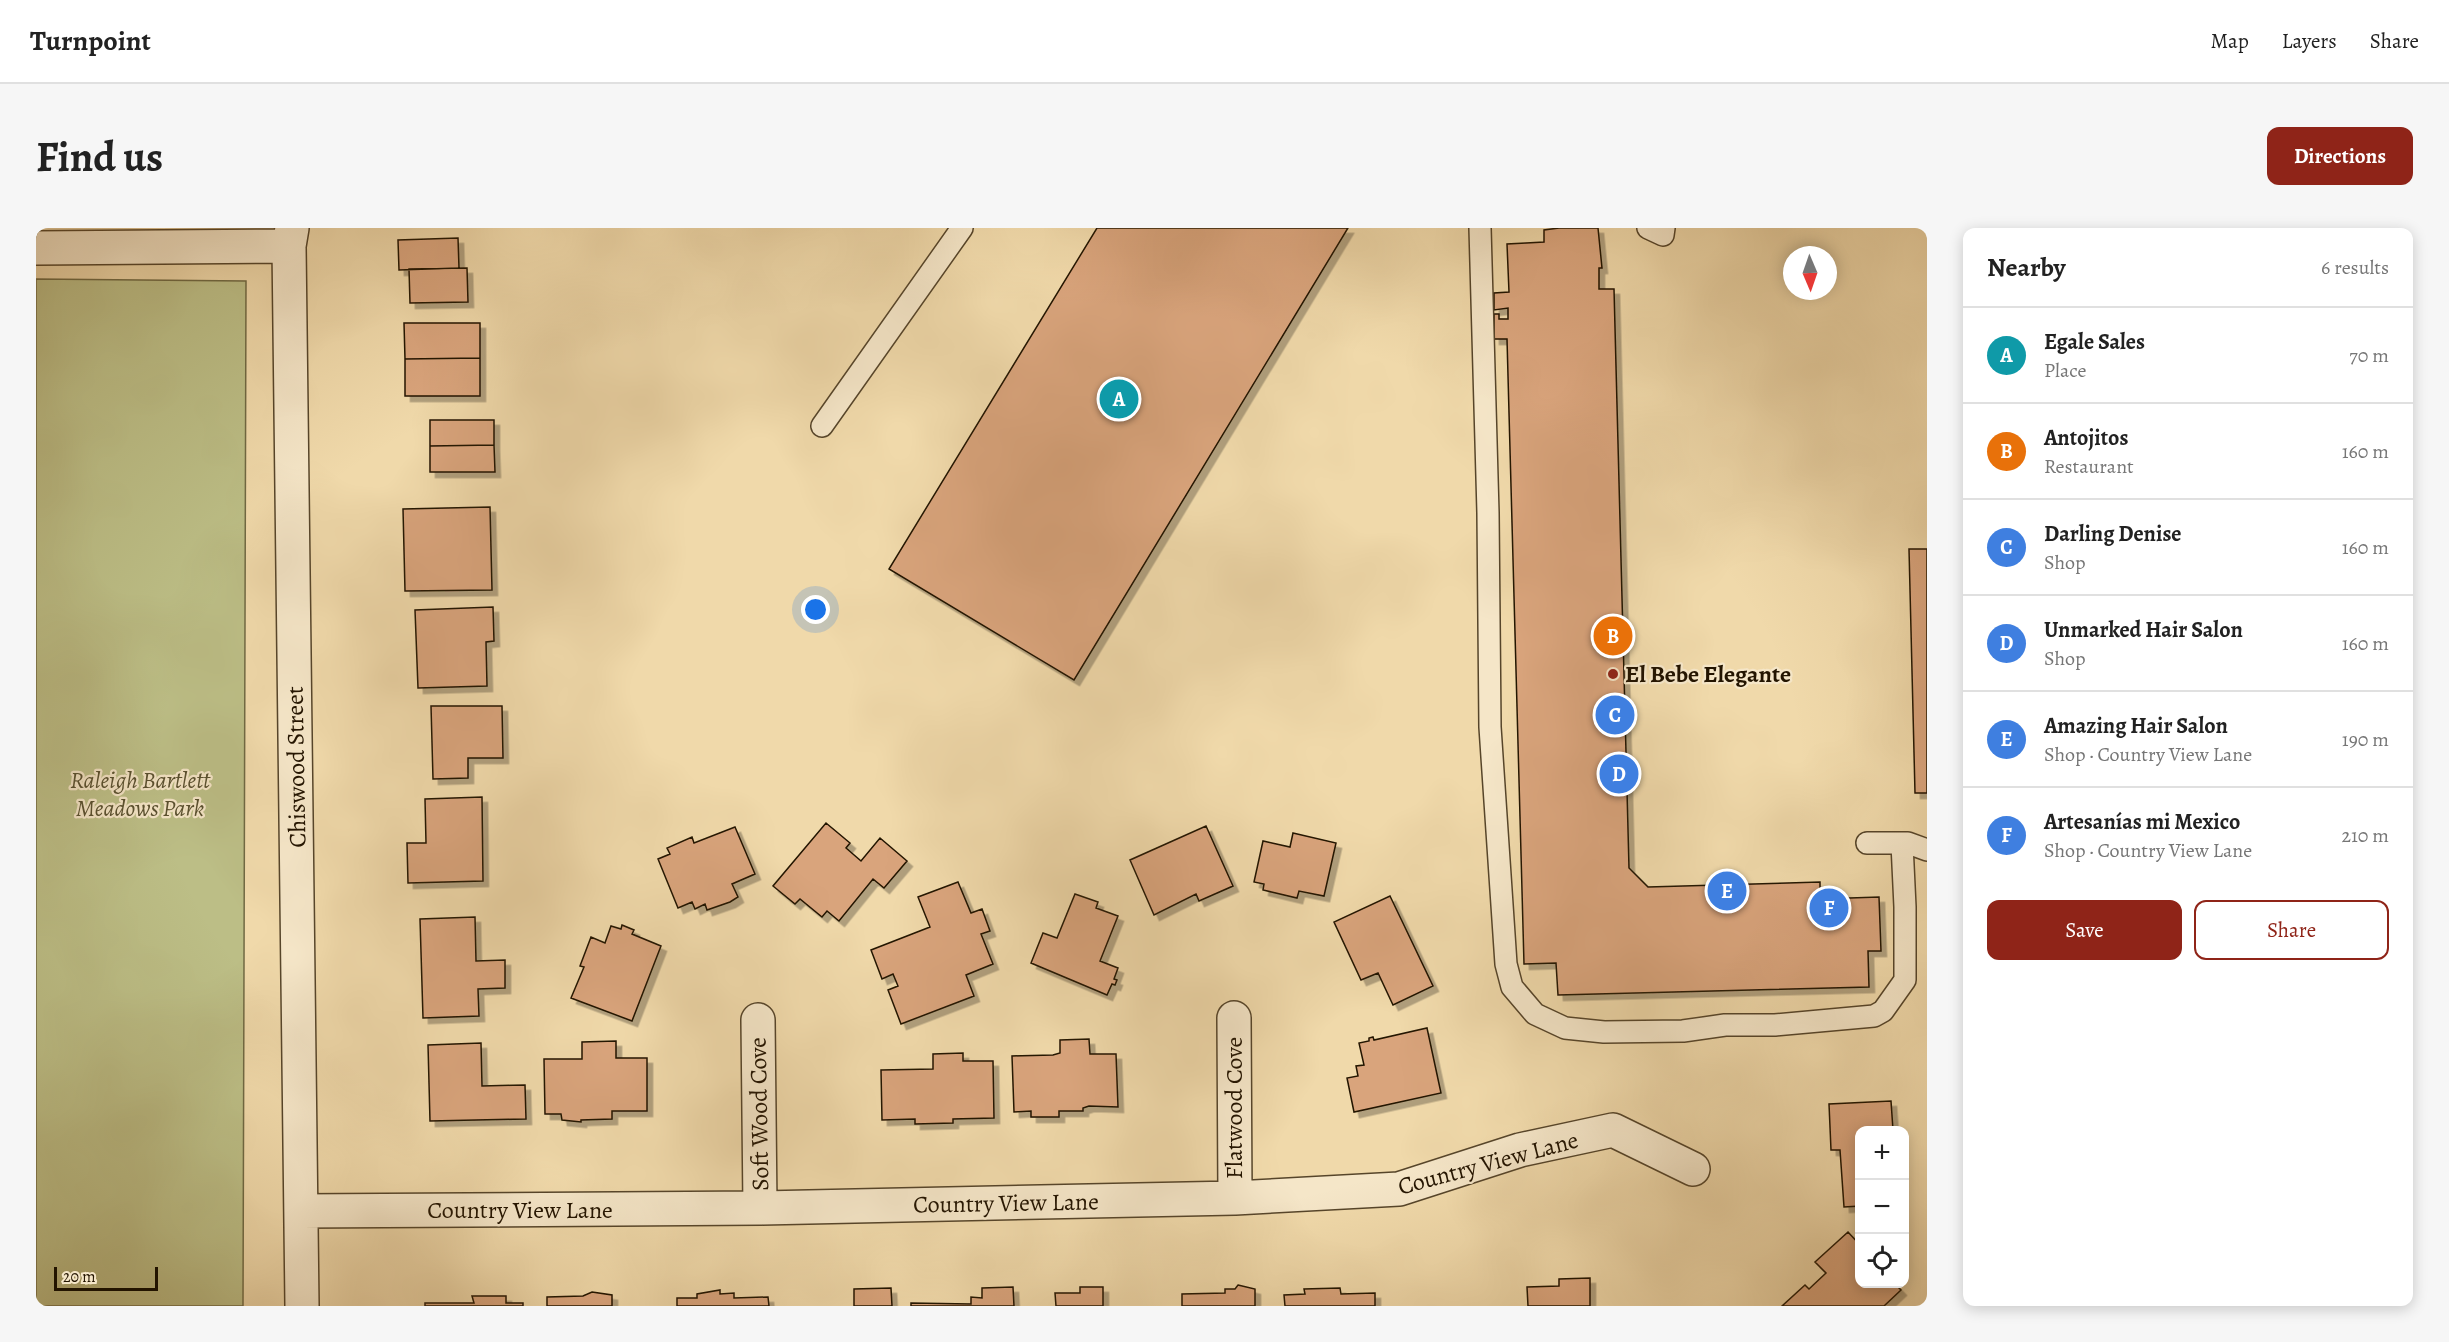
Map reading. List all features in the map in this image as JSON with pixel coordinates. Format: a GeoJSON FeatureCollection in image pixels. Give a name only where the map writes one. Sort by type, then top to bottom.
{"type":"FeatureCollection","features":[{"type":"Feature","properties":{"kind":"street"},"geometry":{"type":"LineString","coordinates":[[36,248],[290,237]]}},
{"type":"Feature","properties":{"kind":"street","name":"Chiswood Street"},"geometry":{"type":"LineString","coordinates":[[290,237],[302,1306]]}},
{"type":"Feature","properties":{"kind":"street","name":"Flatwood Cove"},"geometry":{"type":"LineString","coordinates":[[1234,1018],[1235,1198]]}},
{"type":"Feature","properties":{"kind":"street","name":"Soft Wood Cove"},"geometry":{"type":"LineString","coordinates":[[758,1020],[760,1208]]}},
{"type":"Feature","properties":{"kind":"street","name":"Country View Lane"},"geometry":{"type":"LineString","coordinates":[[301,1211],[760,1208],[1235,1198],[1399,1190],[1520,1150],[1613,1130],[1693,1169]]}},
{"type":"Feature","properties":{"kind":"lane"},"geometry":{"type":"LineString","coordinates":[[822,426],[962,228]]}},
{"type":"Feature","properties":{"kind":"lane"},"geometry":{"type":"LineString","coordinates":[[1480,228],[1488,513],[1490,727],[1506,964],[1512,987],[1535,1014],[1565,1028],[1604,1032],[1683,1031],[1725,1025],[1775,1025],[1874,1016],[1883,1011],[1905,980],[1902,844]]}},
{"type":"Feature","properties":{"kind":"lane"},"geometry":{"type":"LineString","coordinates":[[1648,228],[1663,235],[1664,228]]}},
{"type":"Feature","properties":{"kind":"lane"},"geometry":{"type":"LineString","coordinates":[[1867,843],[1902,844],[1927,850]]}},
{"type":"Feature","properties":{"kind":"green space","name":"Raleigh Bartlett Meadows Park"},"geometry":{"type":"Polygon","coordinates":[[[36,279],[246,281],[243,1306],[36,1306],[36,279]]]}},
{"type":"Feature","properties":{"kind":"building"},"geometry":{"type":"Polygon","coordinates":[[[1097,228],[1348,228],[1074,680],[889,569],[1097,228]]]}},
{"type":"Feature","properties":{"kind":"building"},"geometry":{"type":"Polygon","coordinates":[[[1598,228],[1602,268],[1599,268],[1599,289],[1614,289],[1629,868],[1648,887],[1820,882],[1820,899],[1879,897],[1881,951],[1868,951],[1869,987],[1558,995],[1556,963],[1524,964],[1507,339],[1494,339],[1494,314],[1499,314],[1499,319],[1508,319],[1508,308],[1494,310],[1494,293],[1509,292],[1507,244],[1544,242],[1544,230],[1598,228]]]}},
{"type":"Feature","properties":{"kind":"building"},"geometry":{"type":"Polygon","coordinates":[[[458,238],[459,268],[399,270],[398,240],[458,238]]]}},
{"type":"Feature","properties":{"kind":"building"},"geometry":{"type":"Polygon","coordinates":[[[467,268],[468,302],[410,303],[409,269],[467,268]]]}},
{"type":"Feature","properties":{"kind":"building"},"geometry":{"type":"Polygon","coordinates":[[[404,323],[480,323],[480,358],[405,359],[404,323]]]}},
{"type":"Feature","properties":{"kind":"building"},"geometry":{"type":"Polygon","coordinates":[[[480,358],[480,396],[405,396],[405,359],[480,358]]]}},
{"type":"Feature","properties":{"kind":"building"},"geometry":{"type":"Polygon","coordinates":[[[430,420],[494,420],[494,445],[430,446],[430,420]]]}},
{"type":"Feature","properties":{"kind":"building"},"geometry":{"type":"Polygon","coordinates":[[[494,445],[495,472],[430,472],[430,446],[494,445]]]}},
{"type":"Feature","properties":{"kind":"building"},"geometry":{"type":"Polygon","coordinates":[[[490,507],[492,590],[405,591],[403,509],[490,507]]]}},
{"type":"Feature","properties":{"kind":"building"},"geometry":{"type":"Polygon","coordinates":[[[1909,549],[1927,549],[1927,793],[1915,793],[1909,549]]]}},
{"type":"Feature","properties":{"kind":"building"},"geometry":{"type":"Polygon","coordinates":[[[493,607],[494,641],[486,642],[487,686],[418,688],[415,610],[493,607]]]}},
{"type":"Feature","properties":{"kind":"building"},"geometry":{"type":"Polygon","coordinates":[[[431,706],[502,706],[503,758],[468,758],[468,778],[433,779],[431,706]]]}},
{"type":"Feature","properties":{"kind":"building"},"geometry":{"type":"Polygon","coordinates":[[[482,797],[483,881],[408,883],[407,843],[426,843],[425,799],[482,797]]]}},
{"type":"Feature","properties":{"kind":"building"},"geometry":{"type":"Polygon","coordinates":[[[826,823],[850,843],[846,848],[861,861],[880,838],[907,861],[884,888],[873,879],[839,921],[827,911],[822,917],[800,899],[795,904],[773,886],[826,823]]]}},
{"type":"Feature","properties":{"kind":"building"},"geometry":{"type":"Polygon","coordinates":[[[1206,826],[1233,886],[1199,901],[1196,894],[1154,915],[1130,860],[1206,826]]]}},
{"type":"Feature","properties":{"kind":"building"},"geometry":{"type":"Polygon","coordinates":[[[735,827],[755,874],[732,884],[738,897],[730,902],[707,910],[705,904],[695,909],[692,902],[678,908],[658,859],[670,854],[667,848],[692,837],[694,843],[735,827]]]}},
{"type":"Feature","properties":{"kind":"building"},"geometry":{"type":"Polygon","coordinates":[[[1293,833],[1336,843],[1324,896],[1299,891],[1297,898],[1263,890],[1264,884],[1254,882],[1263,841],[1290,847],[1293,833]]]}},
{"type":"Feature","properties":{"kind":"building"},"geometry":{"type":"Polygon","coordinates":[[[958,882],[971,913],[982,909],[990,931],[981,934],[993,964],[966,975],[974,996],[901,1024],[888,990],[898,986],[893,974],[882,979],[871,950],[930,927],[918,897],[958,882]]]}},
{"type":"Feature","properties":{"kind":"building"},"geometry":{"type":"Polygon","coordinates":[[[1075,894],[1098,902],[1096,908],[1118,916],[1100,961],[1118,968],[1114,979],[1117,980],[1115,985],[1112,984],[1107,995],[1031,963],[1043,933],[1057,938],[1075,894]]]}},
{"type":"Feature","properties":{"kind":"building"},"geometry":{"type":"Polygon","coordinates":[[[1390,896],[1433,986],[1393,1005],[1378,973],[1361,980],[1334,922],[1390,896]]]}},
{"type":"Feature","properties":{"kind":"building"},"geometry":{"type":"Polygon","coordinates":[[[475,917],[476,961],[505,960],[505,988],[478,989],[479,1016],[423,1018],[420,919],[475,917]]]}},
{"type":"Feature","properties":{"kind":"building"},"geometry":{"type":"Polygon","coordinates":[[[622,925],[634,930],[632,934],[661,946],[632,1021],[571,998],[584,967],[580,966],[591,937],[605,943],[611,926],[621,929],[622,925]]]}},
{"type":"Feature","properties":{"kind":"building"},"geometry":{"type":"Polygon","coordinates":[[[1427,1028],[1441,1093],[1354,1112],[1347,1078],[1358,1076],[1356,1066],[1364,1065],[1359,1043],[1369,1041],[1369,1038],[1373,1037],[1374,1040],[1427,1028]]]}},
{"type":"Feature","properties":{"kind":"building"},"geometry":{"type":"Polygon","coordinates":[[[1089,1039],[1090,1054],[1116,1054],[1118,1107],[1089,1106],[1083,1108],[1083,1111],[1059,1111],[1059,1117],[1031,1117],[1031,1111],[1014,1112],[1012,1056],[1053,1055],[1060,1053],[1060,1040],[1089,1039]]]}},
{"type":"Feature","properties":{"kind":"building"},"geometry":{"type":"Polygon","coordinates":[[[616,1041],[616,1058],[647,1058],[647,1111],[612,1111],[612,1119],[581,1120],[581,1122],[562,1120],[561,1114],[545,1114],[544,1059],[582,1059],[582,1042],[616,1041]]]}},
{"type":"Feature","properties":{"kind":"building"},"geometry":{"type":"Polygon","coordinates":[[[481,1043],[482,1086],[525,1085],[526,1119],[430,1121],[428,1045],[481,1043]]]}},
{"type":"Feature","properties":{"kind":"building"},"geometry":{"type":"Polygon","coordinates":[[[963,1053],[963,1061],[993,1061],[994,1118],[953,1119],[953,1123],[915,1124],[915,1119],[882,1120],[881,1070],[933,1069],[933,1054],[963,1053]]]}},
{"type":"Feature","properties":{"kind":"building"},"geometry":{"type":"Polygon","coordinates":[[[1891,1101],[1893,1126],[1855,1126],[1855,1206],[1844,1207],[1840,1150],[1831,1150],[1829,1104],[1891,1101]]]}},
{"type":"Feature","properties":{"kind":"building"},"geometry":{"type":"Polygon","coordinates":[[[1848,1232],[1855,1240],[1855,1288],[1899,1288],[1901,1290],[1884,1306],[1782,1306],[1805,1285],[1809,1289],[1826,1273],[1815,1262],[1848,1232]]]}},
{"type":"Feature","properties":{"kind":"building"},"geometry":{"type":"Polygon","coordinates":[[[1590,1278],[1590,1306],[1528,1306],[1527,1287],[1559,1286],[1559,1279],[1590,1278]]]}},
{"type":"Feature","properties":{"kind":"building"},"geometry":{"type":"Polygon","coordinates":[[[1238,1285],[1255,1289],[1255,1306],[1182,1306],[1182,1294],[1225,1293],[1225,1289],[1235,1289],[1238,1285]]]}},
{"type":"Feature","properties":{"kind":"building"},"geometry":{"type":"Polygon","coordinates":[[[1013,1287],[1014,1306],[911,1306],[911,1303],[971,1304],[971,1297],[982,1298],[982,1288],[1013,1287]]]}},
{"type":"Feature","properties":{"kind":"building"},"geometry":{"type":"Polygon","coordinates":[[[1080,1287],[1103,1287],[1103,1306],[1056,1306],[1055,1293],[1080,1293],[1080,1287]]]}},
{"type":"Feature","properties":{"kind":"building"},"geometry":{"type":"Polygon","coordinates":[[[891,1288],[892,1306],[854,1306],[854,1289],[891,1288]]]}},
{"type":"Feature","properties":{"kind":"building"},"geometry":{"type":"Polygon","coordinates":[[[1340,1288],[1341,1294],[1375,1293],[1375,1306],[1285,1306],[1284,1295],[1305,1294],[1304,1289],[1340,1288]]]}},
{"type":"Feature","properties":{"kind":"building"},"geometry":{"type":"Polygon","coordinates":[[[720,1290],[720,1294],[734,1293],[734,1298],[768,1297],[769,1306],[677,1306],[677,1298],[697,1298],[697,1294],[720,1290]]]}},
{"type":"Feature","properties":{"kind":"building"},"geometry":{"type":"Polygon","coordinates":[[[592,1292],[612,1295],[612,1306],[547,1306],[547,1297],[583,1296],[592,1292]]]}},
{"type":"Feature","properties":{"kind":"building"},"geometry":{"type":"Polygon","coordinates":[[[472,1296],[506,1296],[506,1303],[523,1303],[523,1306],[425,1306],[425,1303],[474,1303],[472,1296]]]}},
{"type":"Feature","properties":{"kind":"place","name":"Egale Sales"},"geometry":{"type":"Point","coordinates":[1119,399]}},
{"type":"Feature","properties":{"kind":"place","name":"Antojitos"},"geometry":{"type":"Point","coordinates":[1613,636]}},
{"type":"Feature","properties":{"kind":"place","name":"El Bebe Elegante"},"geometry":{"type":"Point","coordinates":[1613,674]}},
{"type":"Feature","properties":{"kind":"place","name":"Darling Denise"},"geometry":{"type":"Point","coordinates":[1615,715]}},
{"type":"Feature","properties":{"kind":"place","name":"Unmarked Hair Salon"},"geometry":{"type":"Point","coordinates":[1619,774]}},
{"type":"Feature","properties":{"kind":"place","name":"Amazing Hair Salon"},"geometry":{"type":"Point","coordinates":[1727,891]}},
{"type":"Feature","properties":{"kind":"place","name":"Artesanías mi Mexico"},"geometry":{"type":"Point","coordinates":[1829,908]}}]}
